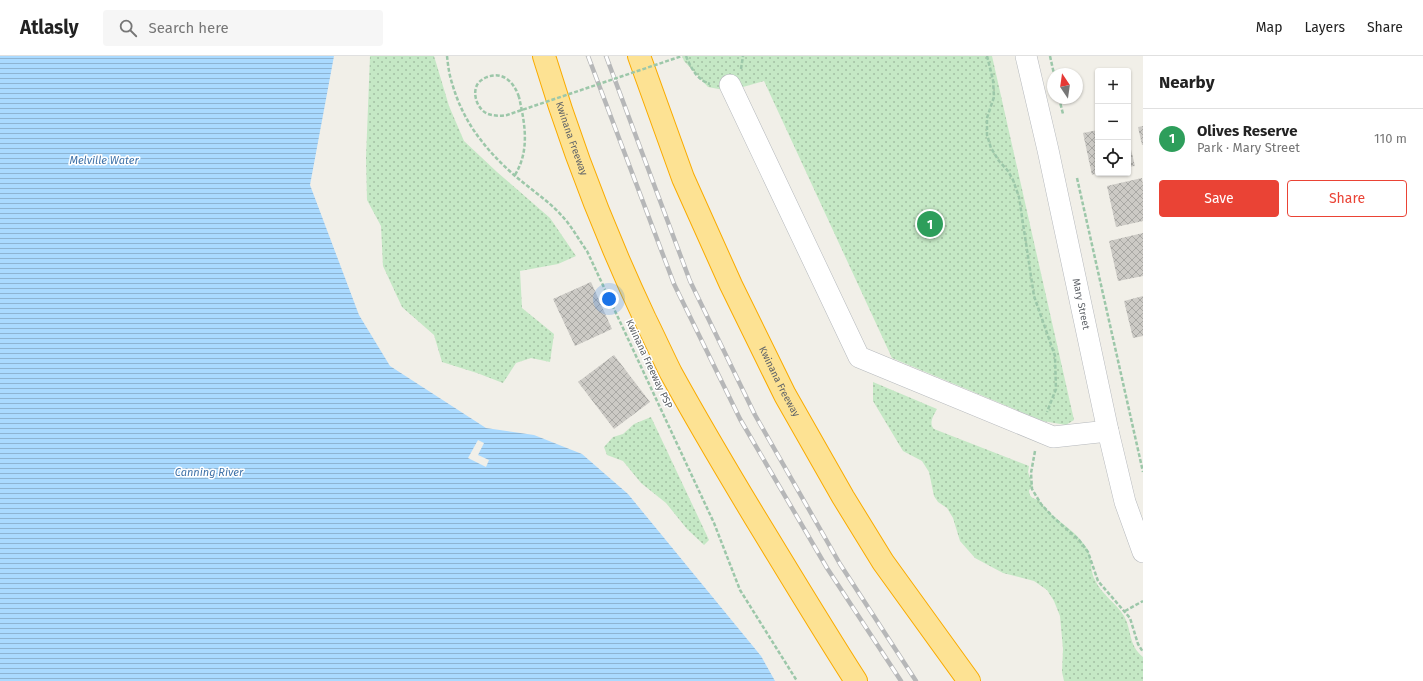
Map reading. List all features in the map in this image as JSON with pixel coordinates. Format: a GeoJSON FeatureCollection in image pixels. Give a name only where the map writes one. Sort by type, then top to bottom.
{"type":"FeatureCollection","features":[{"type":"Feature","properties":{"kind":"highway","name":"Kwinana Freeway"},"geometry":{"type":"LineString","coordinates":[[544,56],[559,107],[580,165],[628,282],[671,372],[786,569],[856,681]]}},
{"type":"Feature","properties":{"kind":"highway","name":"Kwinana Freeway"},"geometry":{"type":"LineString","coordinates":[[639,56],[683,178],[728,278],[785,395],[842,498],[883,562],[969,681]]}},
{"type":"Feature","properties":{"kind":"highway"},"geometry":{"type":"LineString","coordinates":[[786,569],[846,681]]}},
{"type":"Feature","properties":{"kind":"street","name":"Mary Street"},"geometry":{"type":"LineString","coordinates":[[1026,56],[1048,150],[1108,431],[1125,502],[1143,550]]}},
{"type":"Feature","properties":{"kind":"street"},"geometry":{"type":"LineString","coordinates":[[730,85],[859,357],[1053,437],[1108,431]]}},
{"type":"Feature","properties":{"kind":"path","name":"Kwinana Freeway PSP"},"geometry":{"type":"LineString","coordinates":[[447,56],[452,83],[464,115],[478,139],[515,176],[540,196],[562,217],[587,251],[714,523],[740,590],[797,681]]}},
{"type":"Feature","properties":{"kind":"path"},"geometry":{"type":"LineString","coordinates":[[515,176],[521,165],[525,137],[524,124],[519,97],[513,84],[504,77],[494,75],[483,79],[477,86],[477,102],[485,112],[494,115],[507,115],[682,56]]}},
{"type":"Feature","properties":{"kind":"path"},"geometry":{"type":"LineString","coordinates":[[986,56],[993,80],[994,97],[987,118],[987,135],[991,148],[1013,180],[1019,197],[1034,296],[1055,356],[1056,389],[1040,432],[1033,458],[1031,473],[1032,489],[1045,509],[1079,540],[1088,552],[1098,581],[1130,618],[1138,644],[1143,652]]}},
{"type":"Feature","properties":{"kind":"path"},"geometry":{"type":"LineString","coordinates":[[1050,56],[1053,68]]}},
{"type":"Feature","properties":{"kind":"path"},"geometry":{"type":"LineString","coordinates":[[1061,104],[1065,121]]}},
{"type":"Feature","properties":{"kind":"path"},"geometry":{"type":"LineString","coordinates":[[1077,176],[1143,472]]}},
{"type":"Feature","properties":{"kind":"path"},"geometry":{"type":"LineString","coordinates":[[1125,611],[1143,601]]}},
{"type":"Feature","properties":{"kind":"green space"},"geometry":{"type":"Polygon","coordinates":[[[370,56],[434,56],[449,106],[464,141],[550,218],[576,256],[558,264],[520,271],[522,308],[554,334],[550,362],[531,358],[516,363],[503,383],[442,362],[434,335],[402,307],[383,266],[381,226],[367,200],[366,158],[370,56]]]}},
{"type":"Feature","properties":{"kind":"green space"},"geometry":{"type":"Polygon","coordinates":[[[682,56],[992,56],[1074,420],[1066,425],[1043,421],[892,358],[764,81],[729,91],[708,87],[684,61],[682,56]]]}},
{"type":"Feature","properties":{"kind":"green space"},"geometry":{"type":"Polygon","coordinates":[[[873,382],[937,409],[933,416],[932,422],[932,427],[934,429],[1029,466],[1028,472],[1033,487],[1029,490],[1031,496],[1039,500],[1051,514],[1080,539],[1087,548],[1093,575],[1098,585],[1124,616],[1135,648],[1143,657],[1143,681],[1064,681],[1062,672],[1063,649],[1060,616],[1054,601],[1047,590],[1034,581],[1003,573],[975,558],[960,541],[953,518],[947,508],[938,502],[934,496],[929,472],[922,461],[903,451],[873,401],[873,382]]]}},
{"type":"Feature","properties":{"kind":"green space"},"geometry":{"type":"Polygon","coordinates":[[[651,417],[709,540],[704,545],[687,529],[666,503],[641,483],[623,461],[607,455],[604,447],[613,437],[623,434],[634,424],[651,417]]]}},
{"type":"Feature","properties":{"kind":"water","name":"Canning River"},"geometry":{"type":"Polygon","coordinates":[[[0,56],[334,56],[310,185],[359,315],[390,366],[486,428],[534,435],[582,454],[628,494],[761,656],[775,681],[0,681],[0,56]]]}},
{"type":"Feature","properties":{"kind":"pier"},"geometry":{"type":"Polygon","coordinates":[[[478,440],[484,443],[478,455],[489,460],[486,467],[468,458],[478,440]]]}},
{"type":"Feature","properties":{"kind":"building"},"geometry":{"type":"Polygon","coordinates":[[[1143,126],[1143,145],[1142,145],[1138,127],[1143,126]]]}},
{"type":"Feature","properties":{"kind":"building"},"geometry":{"type":"Polygon","coordinates":[[[1095,131],[1095,174],[1092,175],[1083,133],[1095,131]]]}},
{"type":"Feature","properties":{"kind":"building"},"geometry":{"type":"Polygon","coordinates":[[[1131,149],[1135,166],[1131,167],[1131,149]]]}},
{"type":"Feature","properties":{"kind":"building"},"geometry":{"type":"Polygon","coordinates":[[[1142,178],[1143,221],[1116,227],[1107,186],[1142,178]]]}},
{"type":"Feature","properties":{"kind":"building"},"geometry":{"type":"Polygon","coordinates":[[[1143,233],[1143,276],[1118,281],[1109,241],[1143,233]]]}},
{"type":"Feature","properties":{"kind":"building"},"geometry":{"type":"Polygon","coordinates":[[[591,282],[612,329],[575,346],[553,299],[591,282]]]}},
{"type":"Feature","properties":{"kind":"building"},"geometry":{"type":"Polygon","coordinates":[[[1143,296],[1143,336],[1133,338],[1124,301],[1143,296]]]}},
{"type":"Feature","properties":{"kind":"building"},"geometry":{"type":"Polygon","coordinates":[[[614,355],[650,402],[614,429],[578,382],[614,355]]]}},
{"type":"Feature","properties":{"kind":"railway"},"geometry":{"type":"LineString","coordinates":[[588,56],[674,284],[740,419],[827,568],[901,681]]}},
{"type":"Feature","properties":{"kind":"railway"},"geometry":{"type":"LineString","coordinates":[[606,56],[690,281],[755,415],[840,564],[916,681]]}},
{"type":"Feature","properties":{"kind":"place","name":"Olives Reserve"},"geometry":{"type":"Point","coordinates":[930,224]}},
{"type":"Feature","properties":{"kind":"water label","name":"Melville Water"},"geometry":{"type":"Point","coordinates":[104,160]}}]}
